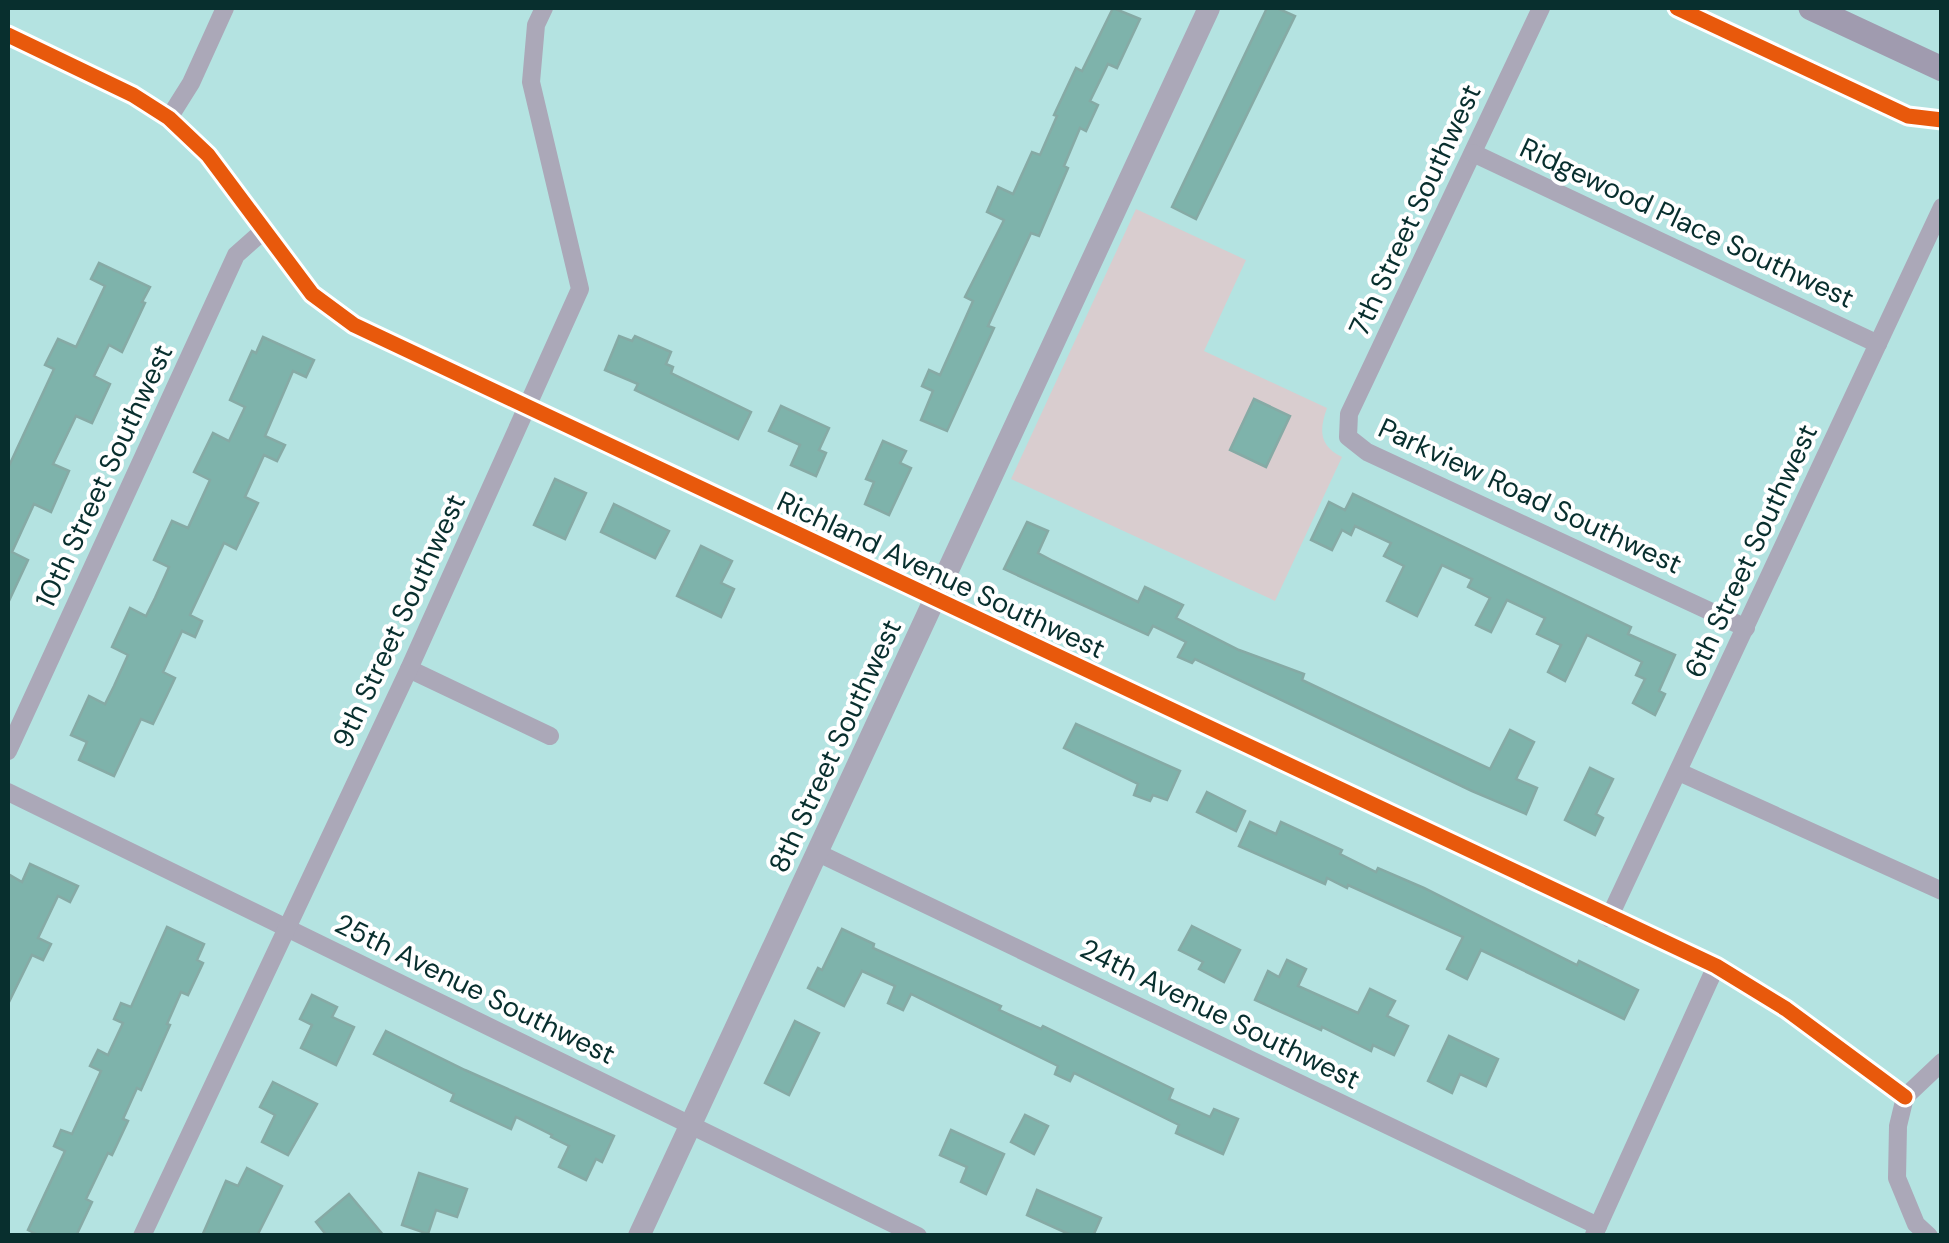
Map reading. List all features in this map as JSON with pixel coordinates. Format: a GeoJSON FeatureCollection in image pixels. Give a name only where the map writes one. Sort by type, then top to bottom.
{"type":"FeatureCollection","features":[{"type":"Feature","properties":{"kind":"main road"},"geometry":{"type":"LineString","coordinates":[[1811,8],[1942,69]]}},
{"type":"Feature","properties":{"kind":"street"},"geometry":{"type":"LineString","coordinates":[[169,118],[191,83],[225,8]]}},
{"type":"Feature","properties":{"kind":"street","name":"9th Street Southwest"},"geometry":{"type":"LineString","coordinates":[[142,1236],[409,669],[580,289],[531,82],[536,26],[544,8]]}},
{"type":"Feature","properties":{"kind":"street","name":"8th Street Southwest"},"geometry":{"type":"LineString","coordinates":[[639,1236],[1210,8]]}},
{"type":"Feature","properties":{"kind":"street","name":"7th Street Southwest"},"geometry":{"type":"LineString","coordinates":[[1348,437],[1349,414],[1541,8]]}},
{"type":"Feature","properties":{"kind":"street","name":"Richland Avenue Southwest"},"geometry":{"type":"LineString","coordinates":[[8,35],[132,95],[169,118],[208,156],[312,294],[354,325],[1716,966],[1799,1018],[1905,1097]]}},
{"type":"Feature","properties":{"kind":"street","name":"Ridgewood Place Southwest"},"geometry":{"type":"LineString","coordinates":[[1472,153],[1878,344]]}},
{"type":"Feature","properties":{"kind":"street","name":"6th Street Southwest"},"geometry":{"type":"LineString","coordinates":[[1609,918],[1942,207]]}},
{"type":"Feature","properties":{"kind":"street","name":"10th Street Southwest"},"geometry":{"type":"LineString","coordinates":[[8,751],[236,255],[262,232]]}},
{"type":"Feature","properties":{"kind":"street","name":"Parkview Road Southwest"},"geometry":{"type":"LineString","coordinates":[[1348,437],[1366,452],[1746,628]]}},
{"type":"Feature","properties":{"kind":"street"},"geometry":{"type":"LineString","coordinates":[[409,669],[550,736]]}},
{"type":"Feature","properties":{"kind":"street"},"geometry":{"type":"LineString","coordinates":[[1680,772],[1942,891]]}},
{"type":"Feature","properties":{"kind":"street","name":"25th Avenue Southwest"},"geometry":{"type":"LineString","coordinates":[[8,792],[918,1236]]}},
{"type":"Feature","properties":{"kind":"street","name":"24th Avenue Southwest"},"geometry":{"type":"LineString","coordinates":[[818,852],[1596,1230]]}},
{"type":"Feature","properties":{"kind":"street"},"geometry":{"type":"LineString","coordinates":[[1596,1230],[1716,966]]}},
{"type":"Feature","properties":{"kind":"street"},"geometry":{"type":"LineString","coordinates":[[1929,1236],[1916,1224],[1896,1178],[1898,1126],[1905,1097],[1942,1062]]}},
{"type":"Feature","properties":{"kind":"shaded area"},"geometry":{"type":"Polygon","coordinates":[[[1136,209],[1246,260],[1204,351],[1327,408],[1323,437],[1329,448],[1342,457],[1275,601],[1011,479],[1136,209]]]}},
{"type":"Feature","properties":{"kind":"building"},"geometry":{"type":"Polygon","coordinates":[[[1113,8],[1140,19],[1117,68],[1108,64],[1090,101],[1098,105],[1086,131],[1080,128],[1039,236],[1031,233],[988,326],[994,328],[947,431],[921,420],[933,391],[922,386],[929,370],[940,375],[973,301],[965,297],[1004,220],[987,212],[998,187],[1013,194],[1032,152],[1040,155],[1076,68],[1082,71],[1113,8]]]}},
{"type":"Feature","properties":{"kind":"building"},"geometry":{"type":"Polygon","coordinates":[[[1267,8],[1295,16],[1196,219],[1172,207],[1267,8]]]}},
{"type":"Feature","properties":{"kind":"building"},"geometry":{"type":"Polygon","coordinates":[[[99,263],[150,287],[122,352],[109,345],[94,376],[110,384],[92,423],[76,416],[53,464],[69,471],[51,512],[34,504],[12,552],[28,560],[8,603],[8,468],[54,369],[45,365],[58,339],[76,347],[105,286],[91,279],[99,263]]]}},
{"type":"Feature","properties":{"kind":"building"},"geometry":{"type":"Polygon","coordinates":[[[619,336],[632,341],[635,336],[671,352],[666,364],[673,367],[671,373],[751,412],[738,439],[635,390],[638,384],[605,370],[619,336]]]}},
{"type":"Feature","properties":{"kind":"building"},"geometry":{"type":"Polygon","coordinates":[[[263,337],[314,360],[306,377],[293,371],[265,436],[285,445],[277,461],[264,455],[245,497],[258,503],[236,549],[224,543],[190,615],[202,621],[195,637],[182,631],[163,672],[175,678],[153,724],[141,719],[114,776],[79,760],[87,742],[71,735],[89,696],[105,704],[114,686],[128,655],[112,647],[130,608],[146,616],[155,598],[169,567],[154,560],[172,521],[188,528],[210,480],[194,472],[213,433],[229,441],[245,407],[230,400],[252,351],[256,353],[263,337]]]}},
{"type":"Feature","properties":{"kind":"building"},"geometry":{"type":"Polygon","coordinates":[[[1254,399],[1290,416],[1266,467],[1230,450],[1254,399]]]}},
{"type":"Feature","properties":{"kind":"building"},"geometry":{"type":"Polygon","coordinates":[[[781,406],[829,428],[819,450],[826,453],[816,476],[791,465],[800,445],[769,431],[781,406]]]}},
{"type":"Feature","properties":{"kind":"building"},"geometry":{"type":"Polygon","coordinates":[[[883,441],[906,451],[900,463],[911,468],[889,515],[865,504],[874,482],[866,479],[883,441]]]}},
{"type":"Feature","properties":{"kind":"building"},"geometry":{"type":"Polygon","coordinates":[[[555,479],[586,493],[565,539],[534,525],[555,479]]]}},
{"type":"Feature","properties":{"kind":"building"},"geometry":{"type":"Polygon","coordinates":[[[1353,494],[1631,627],[1628,634],[1675,655],[1659,691],[1665,694],[1655,715],[1633,703],[1645,679],[1636,675],[1642,662],[1587,635],[1565,681],[1548,672],[1561,645],[1537,634],[1545,618],[1507,600],[1491,632],[1476,625],[1490,598],[1468,587],[1472,579],[1442,565],[1417,616],[1387,601],[1404,566],[1384,556],[1391,543],[1355,526],[1351,535],[1342,530],[1332,550],[1311,540],[1329,502],[1345,510],[1353,494]]]}},
{"type":"Feature","properties":{"kind":"building"},"geometry":{"type":"Polygon","coordinates":[[[614,504],[669,531],[655,558],[601,532],[614,504]]]}},
{"type":"Feature","properties":{"kind":"building"},"geometry":{"type":"Polygon","coordinates":[[[1027,522],[1048,531],[1038,553],[1138,602],[1145,587],[1183,605],[1176,618],[1239,650],[1304,674],[1302,680],[1490,769],[1510,730],[1534,742],[1516,779],[1537,788],[1526,814],[1195,659],[1192,663],[1178,657],[1186,642],[1153,626],[1148,635],[1004,569],[1027,522]]]}},
{"type":"Feature","properties":{"kind":"building"},"geometry":{"type":"Polygon","coordinates":[[[701,546],[732,561],[721,583],[734,589],[721,617],[677,596],[701,546]]]}},
{"type":"Feature","properties":{"kind":"building"},"geometry":{"type":"Polygon","coordinates":[[[1076,724],[1180,771],[1167,800],[1153,795],[1150,801],[1134,795],[1138,784],[1064,748],[1076,724]]]}},
{"type":"Feature","properties":{"kind":"building"},"geometry":{"type":"Polygon","coordinates":[[[1590,768],[1613,779],[1596,814],[1603,818],[1595,835],[1565,820],[1590,768]]]}},
{"type":"Feature","properties":{"kind":"building"},"geometry":{"type":"Polygon","coordinates":[[[1207,792],[1245,811],[1236,831],[1197,812],[1207,792]]]}},
{"type":"Feature","properties":{"kind":"building"},"geometry":{"type":"Polygon","coordinates":[[[1250,822],[1276,834],[1281,822],[1342,850],[1340,854],[1376,872],[1378,868],[1424,888],[1577,965],[1579,961],[1638,990],[1624,1019],[1481,950],[1467,979],[1447,969],[1463,937],[1348,885],[1347,888],[1327,878],[1325,884],[1239,846],[1250,822]]]}},
{"type":"Feature","properties":{"kind":"building"},"geometry":{"type":"Polygon","coordinates":[[[30,864],[78,886],[70,902],[58,896],[38,938],[51,944],[43,960],[32,955],[8,1004],[8,874],[22,882],[30,864]]]}},
{"type":"Feature","properties":{"kind":"building"},"geometry":{"type":"Polygon","coordinates":[[[1192,926],[1240,950],[1224,982],[1199,969],[1203,962],[1179,950],[1192,926]]]}},
{"type":"Feature","properties":{"kind":"building"},"geometry":{"type":"Polygon","coordinates":[[[167,927],[204,944],[197,960],[203,963],[188,995],[181,992],[141,1090],[137,1088],[123,1119],[128,1121],[86,1199],[92,1202],[76,1236],[40,1236],[28,1230],[65,1151],[54,1146],[61,1130],[72,1134],[101,1071],[90,1066],[98,1050],[108,1055],[123,1023],[114,1019],[121,1003],[131,1007],[167,927]]]}},
{"type":"Feature","properties":{"kind":"building"},"geometry":{"type":"Polygon","coordinates":[[[842,929],[874,944],[873,948],[1001,1006],[999,1010],[1041,1029],[1043,1026],[1173,1089],[1169,1099],[1210,1117],[1214,1109],[1238,1119],[1223,1154],[1176,1133],[1179,1125],[1074,1073],[1070,1081],[1055,1074],[1058,1066],[911,994],[903,1010],[888,1003],[895,986],[862,971],[844,1006],[808,988],[818,968],[822,970],[842,929]]]}},
{"type":"Feature","properties":{"kind":"building"},"geometry":{"type":"Polygon","coordinates":[[[1287,960],[1306,969],[1298,986],[1358,1013],[1370,989],[1395,1001],[1387,1016],[1408,1026],[1394,1055],[1373,1045],[1371,1051],[1255,1000],[1268,971],[1279,977],[1287,960]]]}},
{"type":"Feature","properties":{"kind":"building"},"geometry":{"type":"Polygon","coordinates":[[[312,995],[337,1007],[332,1017],[354,1027],[336,1065],[301,1048],[312,1025],[300,1019],[312,995]]]}},
{"type":"Feature","properties":{"kind":"building"},"geometry":{"type":"Polygon","coordinates":[[[795,1021],[819,1033],[789,1095],[765,1083],[795,1021]]]}},
{"type":"Feature","properties":{"kind":"building"},"geometry":{"type":"Polygon","coordinates":[[[386,1031],[614,1136],[602,1162],[596,1159],[586,1180],[559,1167],[569,1146],[552,1135],[516,1117],[511,1129],[451,1101],[454,1094],[374,1054],[386,1031]]]}},
{"type":"Feature","properties":{"kind":"building"},"geometry":{"type":"Polygon","coordinates":[[[1449,1036],[1498,1059],[1486,1086],[1460,1074],[1452,1093],[1428,1081],[1449,1036]]]}},
{"type":"Feature","properties":{"kind":"building"},"geometry":{"type":"Polygon","coordinates":[[[273,1082],[317,1104],[288,1155],[262,1142],[275,1115],[260,1107],[273,1082]]]}},
{"type":"Feature","properties":{"kind":"building"},"geometry":{"type":"Polygon","coordinates":[[[1025,1115],[1048,1126],[1034,1154],[1011,1142],[1025,1115]]]}},
{"type":"Feature","properties":{"kind":"building"},"geometry":{"type":"Polygon","coordinates":[[[951,1130],[1004,1154],[986,1194],[961,1182],[967,1167],[940,1155],[951,1130]]]}},
{"type":"Feature","properties":{"kind":"building"},"geometry":{"type":"Polygon","coordinates":[[[247,1168],[282,1186],[257,1236],[202,1236],[226,1181],[238,1186],[247,1168]]]}},
{"type":"Feature","properties":{"kind":"building"},"geometry":{"type":"Polygon","coordinates":[[[419,1173],[467,1189],[457,1217],[436,1210],[428,1234],[402,1225],[419,1173]]]}},
{"type":"Feature","properties":{"kind":"building"},"geometry":{"type":"Polygon","coordinates":[[[1037,1190],[1101,1218],[1093,1236],[1073,1236],[1027,1215],[1037,1190]]]}},
{"type":"Feature","properties":{"kind":"building"},"geometry":{"type":"Polygon","coordinates":[[[349,1194],[384,1236],[327,1236],[316,1222],[349,1194]]]}},
{"type":"Feature","properties":{"kind":"cycle path"},"geometry":{"type":"LineString","coordinates":[[1677,8],[1908,116],[1942,120]]}},
{"type":"Feature","properties":{"kind":"cycle path"},"geometry":{"type":"LineString","coordinates":[[8,35],[133,95],[169,118],[208,155],[312,294],[354,325],[1716,966],[1786,1009],[1905,1097]]}}]}
